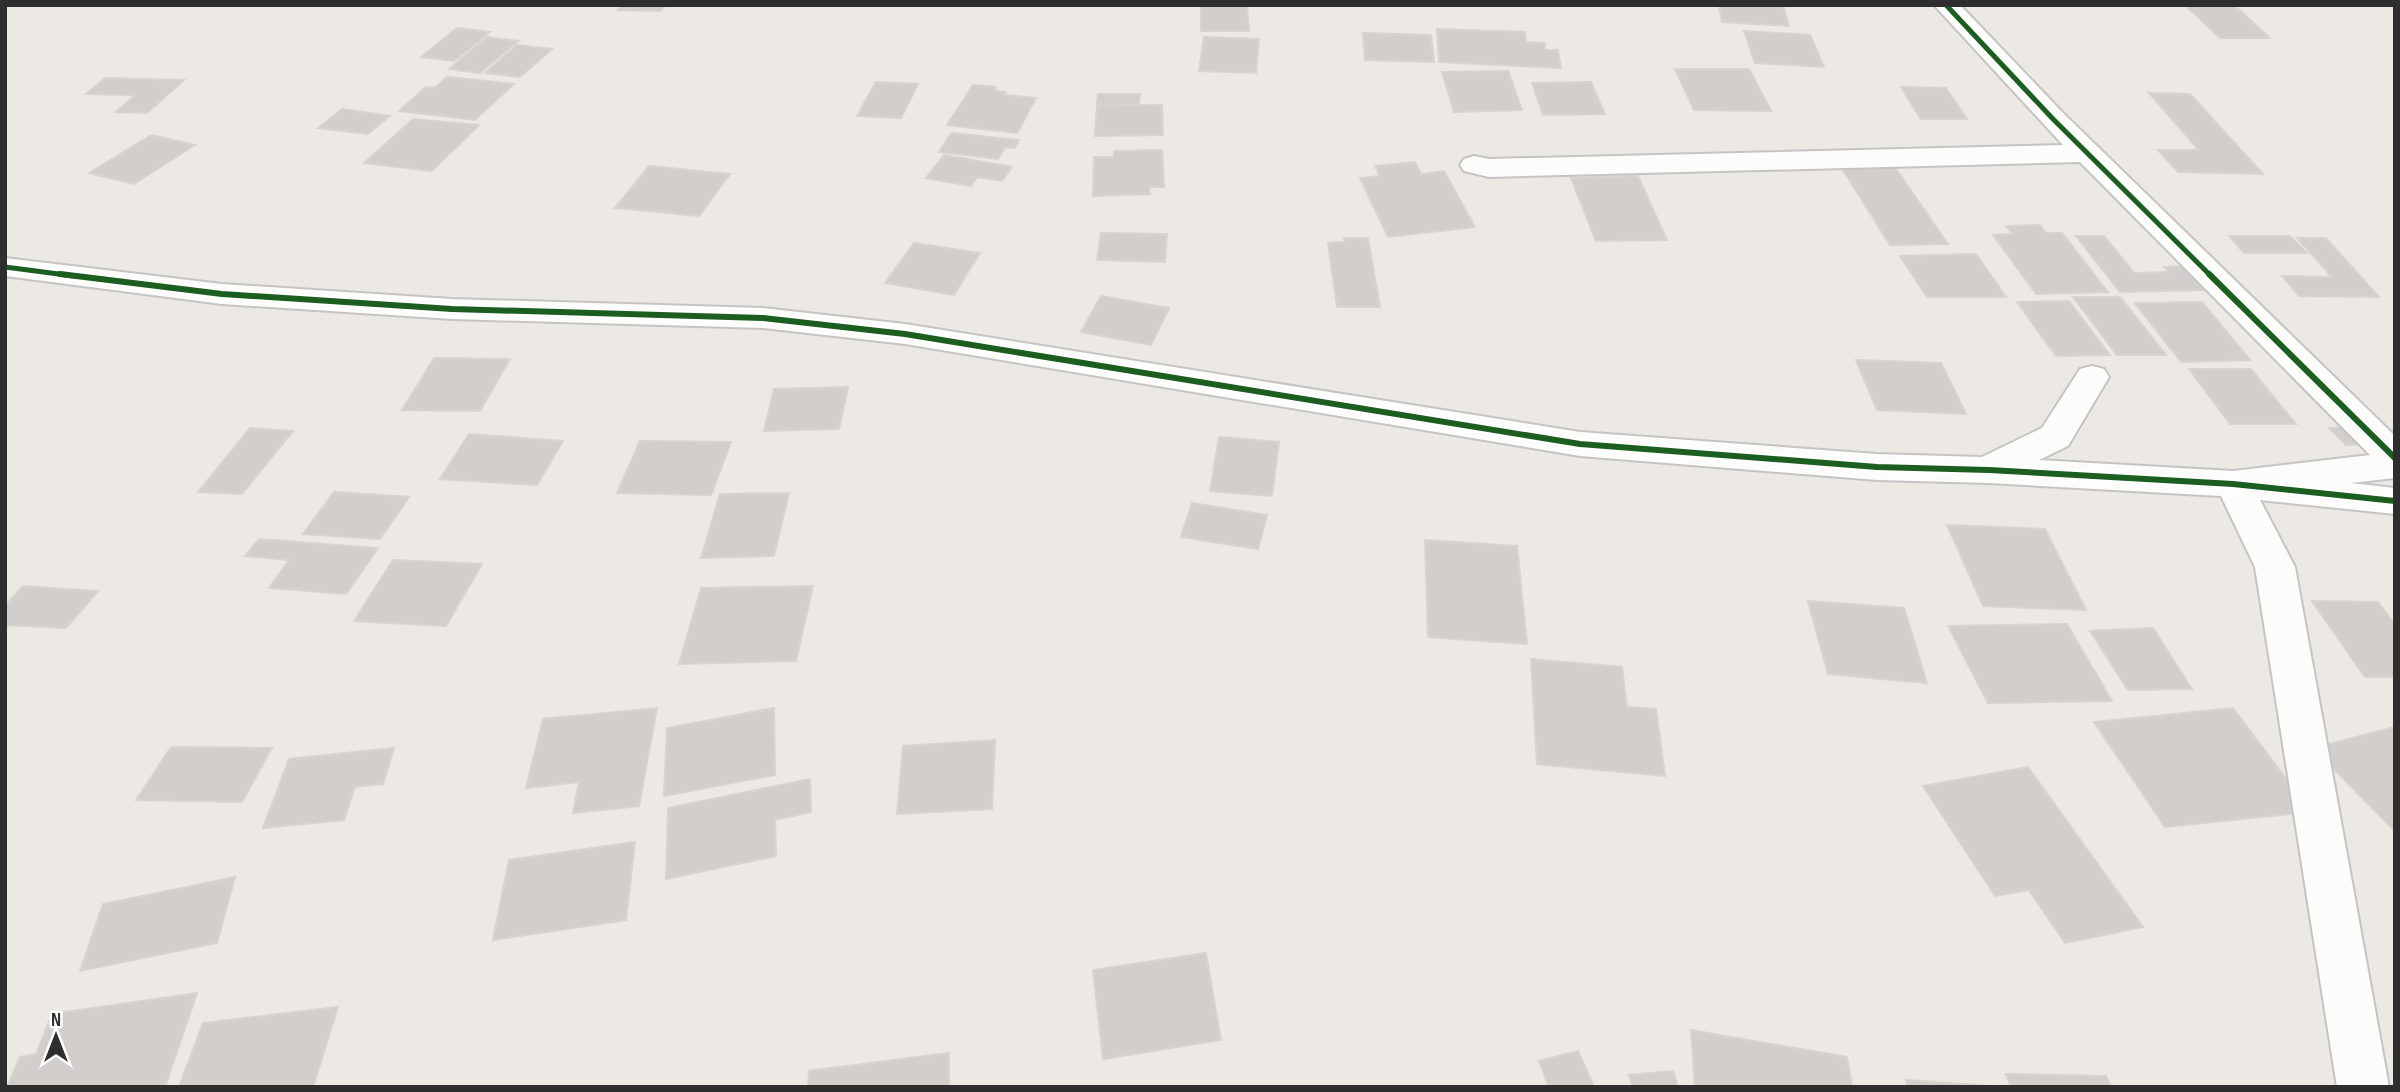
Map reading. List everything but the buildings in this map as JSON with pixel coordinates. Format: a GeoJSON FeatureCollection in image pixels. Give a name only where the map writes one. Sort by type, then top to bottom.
{"type":"FeatureCollection","features":[{"type":"Feature","properties":{"kind":"street"},"geometry":{"type":"LineString","coordinates":[[1946,5],[2088,153],[2395,458]]}},
{"type":"Feature","properties":{"kind":"street"},"geometry":{"type":"LineString","coordinates":[[1474,164],[1489,169],[2088,153]]}},
{"type":"Feature","properties":{"kind":"street"},"geometry":{"type":"LineString","coordinates":[[5,267],[222,294],[466,310],[763,318],[905,334],[1048,356],[1580,444],[1877,467],[1989,470],[2233,484],[2395,501]]}},
{"type":"Feature","properties":{"kind":"street"},"geometry":{"type":"LineString","coordinates":[[1989,470],[2055,437],[2092,377]]}},
{"type":"Feature","properties":{"kind":"street"},"geometry":{"type":"LineString","coordinates":[[2233,484],[2395,465]]}},
{"type":"Feature","properties":{"kind":"street"},"geometry":{"type":"LineString","coordinates":[[2233,484],[2276,566],[2363,1087]]}},
{"type":"Feature","properties":{"kind":"cycle path"},"geometry":{"type":"LineString","coordinates":[[1946,5],[2053,119],[2395,458]]}},
{"type":"Feature","properties":{"kind":"cycle path"},"geometry":{"type":"LineString","coordinates":[[5,267],[222,294],[452,309],[763,318],[905,334],[1580,444],[1877,467],[1989,470],[2233,484],[2395,501]]}}]}
